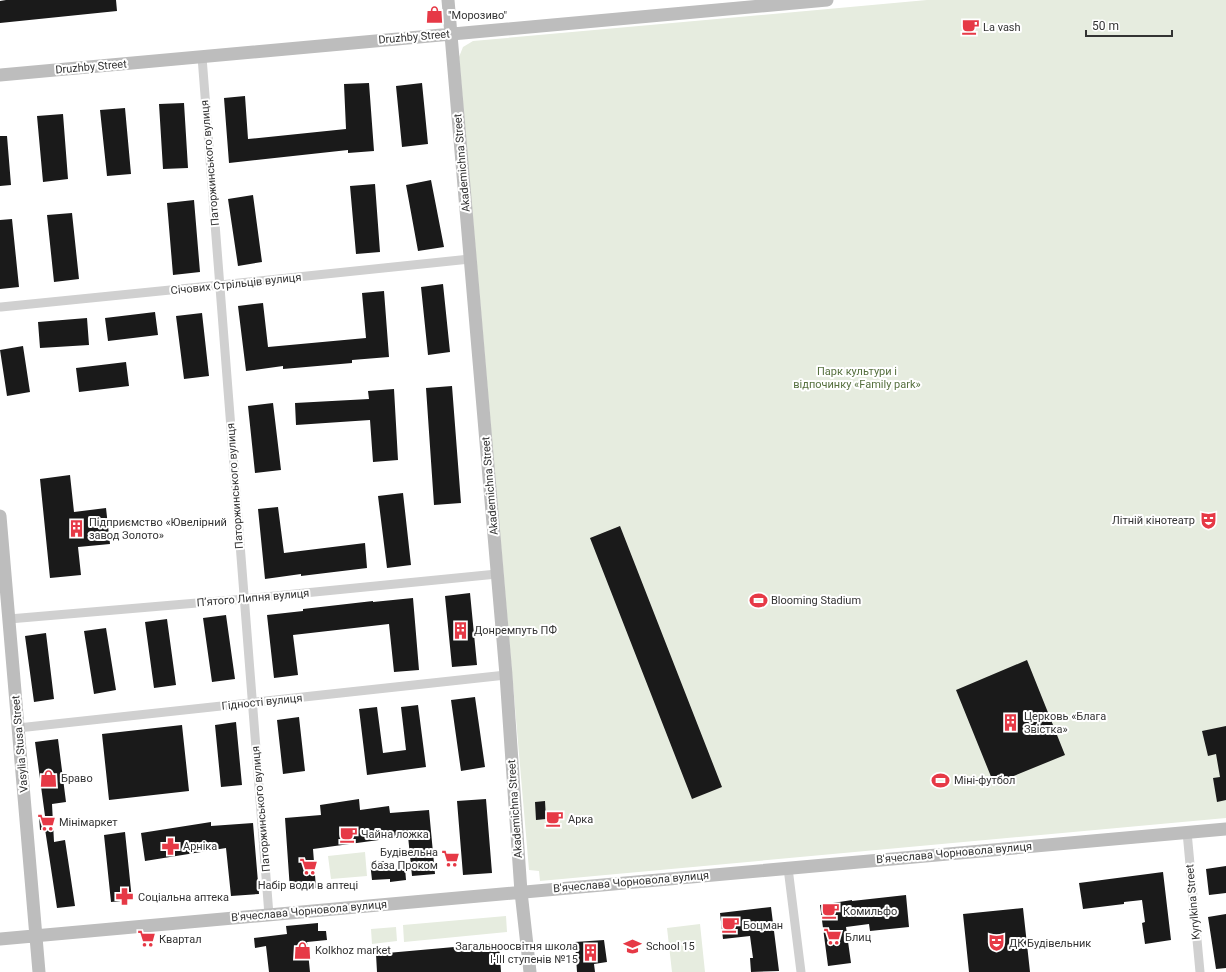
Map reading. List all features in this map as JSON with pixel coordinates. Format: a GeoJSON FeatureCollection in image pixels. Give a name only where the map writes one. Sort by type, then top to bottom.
{"type":"FeatureCollection","features":[{"type":"Feature","properties":{"kind":"street","name":"Akademichna Street"},"geometry":{"type":"LineString","coordinates":[[448,0],[506,675],[521,892],[530,972]]}},
{"type":"Feature","properties":{"kind":"street","name":"Druzhby Street"},"geometry":{"type":"LineString","coordinates":[[0,75],[827,0]]}},
{"type":"Feature","properties":{"kind":"street","name":"Паторжинського вулиця"},"geometry":{"type":"LineString","coordinates":[[202,57],[269,915]]}},
{"type":"Feature","properties":{"kind":"street","name":"Січових Стрільців вулиця"},"geometry":{"type":"LineString","coordinates":[[1,307],[220,286],[470,259]]}},
{"type":"Feature","properties":{"kind":"street","name":"Vasylia Stusa Street"},"geometry":{"type":"LineString","coordinates":[[0,516],[40,972]]}},
{"type":"Feature","properties":{"kind":"street","name":"П’ятого Липня вулиця"},"geometry":{"type":"LineString","coordinates":[[9,619],[244,599],[497,574]]}},
{"type":"Feature","properties":{"kind":"street","name":"Гідності вулиця"},"geometry":{"type":"LineString","coordinates":[[18,728],[506,675]]}},
{"type":"Feature","properties":{"kind":"street","name":"В'ячеслава Чорновола вулиця"},"geometry":{"type":"LineString","coordinates":[[0,939],[1226,829]]}},
{"type":"Feature","properties":{"kind":"street","name":"Kyrylkina Street"},"geometry":{"type":"LineString","coordinates":[[1187,832],[1200,972]]}},
{"type":"Feature","properties":{"kind":"street"},"geometry":{"type":"LineString","coordinates":[[788,868],[801,972]]}},
{"type":"Feature","properties":{"kind":"green space","name":"Парк культури і відпочинку «Family park»"},"geometry":{"type":"Polygon","coordinates":[[[927,0],[1226,0],[1226,818],[540,881],[539,871],[529,870],[459,57],[463,47],[473,41],[927,0]]]}},
{"type":"Feature","properties":{"kind":"green space"},"geometry":{"type":"Polygon","coordinates":[[[365,852],[367,876],[331,879],[328,856],[365,852]]]}},
{"type":"Feature","properties":{"kind":"green space"},"geometry":{"type":"Polygon","coordinates":[[[506,916],[507,932],[404,942],[403,925],[506,916]]]}},
{"type":"Feature","properties":{"kind":"green space"},"geometry":{"type":"Polygon","coordinates":[[[700,924],[705,972],[672,972],[667,928],[700,924]]]}},
{"type":"Feature","properties":{"kind":"green space"},"geometry":{"type":"Polygon","coordinates":[[[396,927],[397,941],[372,944],[371,929],[396,927]]]}},
{"type":"Feature","properties":{"kind":"building"},"geometry":{"type":"Polygon","coordinates":[[[116,0],[117,11],[0,23],[0,1],[116,0]]]}},
{"type":"Feature","properties":{"kind":"building","name":"\"Морозиво\""},"geometry":{"type":"Polygon","coordinates":[[[440,9],[441,20],[430,21],[429,10],[440,9]]]}},
{"type":"Feature","properties":{"kind":"building"},"geometry":{"type":"Polygon","coordinates":[[[369,83],[374,151],[348,153],[348,150],[229,163],[224,98],[245,96],[248,139],[346,129],[344,84],[369,83]]]}},
{"type":"Feature","properties":{"kind":"building"},"geometry":{"type":"Polygon","coordinates":[[[422,83],[428,144],[402,147],[396,86],[422,83]]]}},
{"type":"Feature","properties":{"kind":"building"},"geometry":{"type":"Polygon","coordinates":[[[184,103],[188,168],[163,169],[159,104],[184,103]]]}},
{"type":"Feature","properties":{"kind":"building"},"geometry":{"type":"Polygon","coordinates":[[[125,108],[131,174],[107,176],[100,110],[125,108]]]}},
{"type":"Feature","properties":{"kind":"building"},"geometry":{"type":"Polygon","coordinates":[[[63,114],[68,179],[43,182],[37,116],[63,114]]]}},
{"type":"Feature","properties":{"kind":"building"},"geometry":{"type":"Polygon","coordinates":[[[0,136],[7,136],[11,185],[0,186],[0,136]]]}},
{"type":"Feature","properties":{"kind":"building"},"geometry":{"type":"Polygon","coordinates":[[[431,180],[444,247],[418,251],[406,185],[431,180]]]}},
{"type":"Feature","properties":{"kind":"building"},"geometry":{"type":"Polygon","coordinates":[[[375,184],[380,252],[356,254],[350,186],[375,184]]]}},
{"type":"Feature","properties":{"kind":"building"},"geometry":{"type":"Polygon","coordinates":[[[253,195],[262,262],[238,266],[228,199],[253,195]]]}},
{"type":"Feature","properties":{"kind":"building"},"geometry":{"type":"Polygon","coordinates":[[[194,200],[200,272],[173,275],[167,203],[194,200]]]}},
{"type":"Feature","properties":{"kind":"building"},"geometry":{"type":"Polygon","coordinates":[[[72,213],[79,279],[54,282],[47,215],[72,213]]]}},
{"type":"Feature","properties":{"kind":"building"},"geometry":{"type":"Polygon","coordinates":[[[12,219],[19,287],[0,289],[0,220],[12,219]]]}},
{"type":"Feature","properties":{"kind":"building"},"geometry":{"type":"Polygon","coordinates":[[[443,284],[450,352],[428,355],[421,287],[443,284]]]}},
{"type":"Feature","properties":{"kind":"building"},"geometry":{"type":"Polygon","coordinates":[[[384,291],[389,357],[352,360],[352,363],[283,369],[283,366],[246,371],[238,306],[263,303],[268,347],[366,338],[362,293],[384,291]]]}},
{"type":"Feature","properties":{"kind":"building"},"geometry":{"type":"Polygon","coordinates":[[[155,312],[158,335],[108,341],[105,318],[155,312]]]}},
{"type":"Feature","properties":{"kind":"building"},"geometry":{"type":"Polygon","coordinates":[[[202,313],[209,376],[184,379],[176,316],[202,313]]]}},
{"type":"Feature","properties":{"kind":"building"},"geometry":{"type":"Polygon","coordinates":[[[87,318],[89,345],[40,348],[38,322],[87,318]]]}},
{"type":"Feature","properties":{"kind":"building"},"geometry":{"type":"Polygon","coordinates":[[[23,346],[30,392],[7,396],[0,350],[23,346]]]}},
{"type":"Feature","properties":{"kind":"building"},"geometry":{"type":"Polygon","coordinates":[[[126,362],[129,386],[79,392],[76,368],[126,362]]]}},
{"type":"Feature","properties":{"kind":"building"},"geometry":{"type":"Polygon","coordinates":[[[452,386],[461,503],[434,505],[426,388],[452,386]]]}},
{"type":"Feature","properties":{"kind":"building"},"geometry":{"type":"Polygon","coordinates":[[[394,389],[398,460],[373,462],[370,420],[296,425],[295,403],[369,399],[368,391],[394,389]]]}},
{"type":"Feature","properties":{"kind":"building"},"geometry":{"type":"Polygon","coordinates":[[[273,403],[281,470],[255,473],[248,406],[273,403]]]}},
{"type":"Feature","properties":{"kind":"building","name":"Підприємство «Ювелірний завод Золото»"},"geometry":{"type":"Polygon","coordinates":[[[70,475],[74,512],[106,508],[110,544],[78,547],[81,575],[50,578],[40,479],[70,475]]]}},
{"type":"Feature","properties":{"kind":"building"},"geometry":{"type":"Polygon","coordinates":[[[403,493],[411,565],[387,568],[378,496],[403,493]]]}},
{"type":"Feature","properties":{"kind":"building"},"geometry":{"type":"Polygon","coordinates":[[[278,507],[284,553],[365,543],[367,568],[265,579],[258,509],[278,507]]]}},
{"type":"Feature","properties":{"kind":"building"},"geometry":{"type":"Polygon","coordinates":[[[620,526],[722,787],[692,799],[590,538],[620,526]]]}},
{"type":"Feature","properties":{"kind":"building","name":"Донремпуть ПФ"},"geometry":{"type":"Polygon","coordinates":[[[470,593],[477,665],[452,667],[445,596],[470,593]]]}},
{"type":"Feature","properties":{"kind":"building"},"geometry":{"type":"Polygon","coordinates":[[[413,598],[419,670],[394,672],[389,624],[293,635],[298,675],[274,678],[267,615],[303,611],[303,609],[413,598]]]}},
{"type":"Feature","properties":{"kind":"building"},"geometry":{"type":"Polygon","coordinates":[[[226,615],[235,679],[212,682],[203,618],[226,615]]]}},
{"type":"Feature","properties":{"kind":"building"},"geometry":{"type":"Polygon","coordinates":[[[167,619],[176,685],[154,688],[145,622],[167,619]]]}},
{"type":"Feature","properties":{"kind":"building"},"geometry":{"type":"Polygon","coordinates":[[[106,628],[116,690],[94,694],[84,631],[106,628]]]}},
{"type":"Feature","properties":{"kind":"building"},"geometry":{"type":"Polygon","coordinates":[[[46,633],[54,699],[34,702],[25,636],[46,633]]]}},
{"type":"Feature","properties":{"kind":"building","name":"Церковь «Блага Звістка»"},"geometry":{"type":"Polygon","coordinates":[[[1027,660],[1065,755],[994,784],[956,690],[1027,660]]]}},
{"type":"Feature","properties":{"kind":"building"},"geometry":{"type":"Polygon","coordinates":[[[475,697],[485,767],[461,771],[451,700],[475,697]]]}},
{"type":"Feature","properties":{"kind":"building"},"geometry":{"type":"Polygon","coordinates":[[[418,705],[426,767],[367,775],[359,709],[377,707],[383,753],[406,750],[401,707],[418,705]]]}},
{"type":"Feature","properties":{"kind":"building"},"geometry":{"type":"Polygon","coordinates":[[[299,717],[305,771],[283,774],[277,720],[299,717]]]}},
{"type":"Feature","properties":{"kind":"building"},"geometry":{"type":"Polygon","coordinates":[[[236,722],[242,785],[221,787],[215,725],[236,722]]]}},
{"type":"Feature","properties":{"kind":"building"},"geometry":{"type":"Polygon","coordinates":[[[182,725],[189,791],[109,800],[102,734],[182,725]]]}},
{"type":"Feature","properties":{"kind":"building"},"geometry":{"type":"Polygon","coordinates":[[[1226,726],[1226,800],[1217,802],[1213,778],[1220,777],[1216,754],[1208,756],[1202,731],[1226,726]]]}},
{"type":"Feature","properties":{"kind":"building"},"geometry":{"type":"Polygon","coordinates":[[[58,739],[66,802],[52,804],[54,842],[65,840],[75,906],[57,908],[45,829],[40,830],[39,816],[45,816],[35,742],[58,739]]]}},
{"type":"Feature","properties":{"kind":"building"},"geometry":{"type":"Polygon","coordinates":[[[359,799],[360,810],[389,806],[390,813],[429,810],[435,874],[412,876],[408,836],[313,849],[316,888],[290,890],[285,818],[321,815],[320,805],[359,799]]]}},
{"type":"Feature","properties":{"kind":"building"},"geometry":{"type":"Polygon","coordinates":[[[486,799],[492,873],[463,875],[457,801],[486,799]]]}},
{"type":"Feature","properties":{"kind":"building"},"geometry":{"type":"Polygon","coordinates":[[[545,801],[546,819],[536,820],[535,802],[545,801]]]}},
{"type":"Feature","properties":{"kind":"building"},"geometry":{"type":"Polygon","coordinates":[[[211,822],[211,826],[253,823],[259,894],[231,896],[226,848],[145,861],[141,833],[211,822]]]}},
{"type":"Feature","properties":{"kind":"building"},"geometry":{"type":"Polygon","coordinates":[[[125,832],[132,900],[111,902],[104,835],[125,832]]]}},
{"type":"Feature","properties":{"kind":"building"},"geometry":{"type":"Polygon","coordinates":[[[384,861],[385,870],[405,868],[406,880],[390,882],[390,879],[372,880],[370,862],[384,861]]]}},
{"type":"Feature","properties":{"kind":"building"},"geometry":{"type":"Polygon","coordinates":[[[1226,866],[1226,893],[1209,895],[1206,869],[1226,866]]]}},
{"type":"Feature","properties":{"kind":"building"},"geometry":{"type":"Polygon","coordinates":[[[1163,872],[1171,940],[1145,944],[1142,923],[1145,922],[1142,900],[1124,902],[1124,904],[1083,909],[1079,883],[1163,872]]]}},
{"type":"Feature","properties":{"kind":"building"},"geometry":{"type":"Polygon","coordinates":[[[906,895],[909,927],[870,931],[869,924],[846,927],[851,963],[828,966],[820,905],[852,900],[906,895]]]}},
{"type":"Feature","properties":{"kind":"building"},"geometry":{"type":"Polygon","coordinates":[[[771,907],[779,971],[751,972],[750,958],[753,958],[750,936],[723,939],[720,913],[771,907]]]}},
{"type":"Feature","properties":{"kind":"building","name":"ДК Будівельник"},"geometry":{"type":"Polygon","coordinates":[[[1023,908],[1030,972],[969,972],[963,914],[1023,908]]]}},
{"type":"Feature","properties":{"kind":"building"},"geometry":{"type":"Polygon","coordinates":[[[1226,914],[1226,968],[1216,969],[1208,917],[1226,914]]]}},
{"type":"Feature","properties":{"kind":"building"},"geometry":{"type":"Polygon","coordinates":[[[318,923],[318,931],[326,931],[327,940],[307,942],[310,972],[269,972],[266,946],[255,948],[254,938],[287,934],[286,926],[318,923]]]}},
{"type":"Feature","properties":{"kind":"building","name":"Загальноосвітня школа І-ІІІ ступенів №15"},"geometry":{"type":"Polygon","coordinates":[[[604,940],[607,962],[594,964],[595,972],[577,972],[575,942],[604,940]]]}},
{"type":"Feature","properties":{"kind":"building"},"geometry":{"type":"Polygon","coordinates":[[[499,943],[501,972],[377,972],[376,954],[499,943]]]}},
{"type":"Feature","properties":{"kind":"place","name":"\"Морозиво\""},"geometry":{"type":"Point","coordinates":[435,15]}},
{"type":"Feature","properties":{"kind":"place","name":"La vash"},"geometry":{"type":"Point","coordinates":[970,27]}},
{"type":"Feature","properties":{"kind":"place","name":"Літній кінотеатр"},"geometry":{"type":"Point","coordinates":[1208,520]}},
{"type":"Feature","properties":{"kind":"place","name":"Підприємство «Ювелірний завод Золото»"},"geometry":{"type":"Point","coordinates":[76,528]}},
{"type":"Feature","properties":{"kind":"place","name":"Blooming Stadium"},"geometry":{"type":"Point","coordinates":[758,600]}},
{"type":"Feature","properties":{"kind":"place","name":"Донремпуть ПФ"},"geometry":{"type":"Point","coordinates":[461,630]}},
{"type":"Feature","properties":{"kind":"place","name":"Церковь «Блага Звістка»"},"geometry":{"type":"Point","coordinates":[1011,722]}},
{"type":"Feature","properties":{"kind":"place","name":"Браво"},"geometry":{"type":"Point","coordinates":[48,778]}},
{"type":"Feature","properties":{"kind":"place","name":"Міні-футбол"},"geometry":{"type":"Point","coordinates":[941,780]}},
{"type":"Feature","properties":{"kind":"place","name":"Арка"},"geometry":{"type":"Point","coordinates":[555,819]}},
{"type":"Feature","properties":{"kind":"place","name":"Мінімаркет"},"geometry":{"type":"Point","coordinates":[46,822]}},
{"type":"Feature","properties":{"kind":"place","name":"Чайна ложка"},"geometry":{"type":"Point","coordinates":[348,834]}},
{"type":"Feature","properties":{"kind":"place","name":"Арніка"},"geometry":{"type":"Point","coordinates":[170,846]}},
{"type":"Feature","properties":{"kind":"place","name":"Будівельна база Проком"},"geometry":{"type":"Point","coordinates":[451,858]}},
{"type":"Feature","properties":{"kind":"place","name":"Набір води в аптеці"},"geometry":{"type":"Point","coordinates":[308,867]}},
{"type":"Feature","properties":{"kind":"place","name":"Соціальна аптека"},"geometry":{"type":"Point","coordinates":[125,897]}},
{"type":"Feature","properties":{"kind":"place","name":"Комильфо"},"geometry":{"type":"Point","coordinates":[830,911]}},
{"type":"Feature","properties":{"kind":"place","name":"Боцман"},"geometry":{"type":"Point","coordinates":[730,925]}},
{"type":"Feature","properties":{"kind":"place","name":"Блиц"},"geometry":{"type":"Point","coordinates":[832,937]}},
{"type":"Feature","properties":{"kind":"place","name":"Квартал"},"geometry":{"type":"Point","coordinates":[146,939]}},
{"type":"Feature","properties":{"kind":"place","name":"ДК Будівельник"},"geometry":{"type":"Point","coordinates":[996,943]}},
{"type":"Feature","properties":{"kind":"place","name":"School 15"},"geometry":{"type":"Point","coordinates":[633,946]}},
{"type":"Feature","properties":{"kind":"place","name":"Kolkhoz market"},"geometry":{"type":"Point","coordinates":[302,950]}},
{"type":"Feature","properties":{"kind":"place","name":"Загальноосвітня школа І-ІІІ ступенів №15"},"geometry":{"type":"Point","coordinates":[591,952]}}]}
